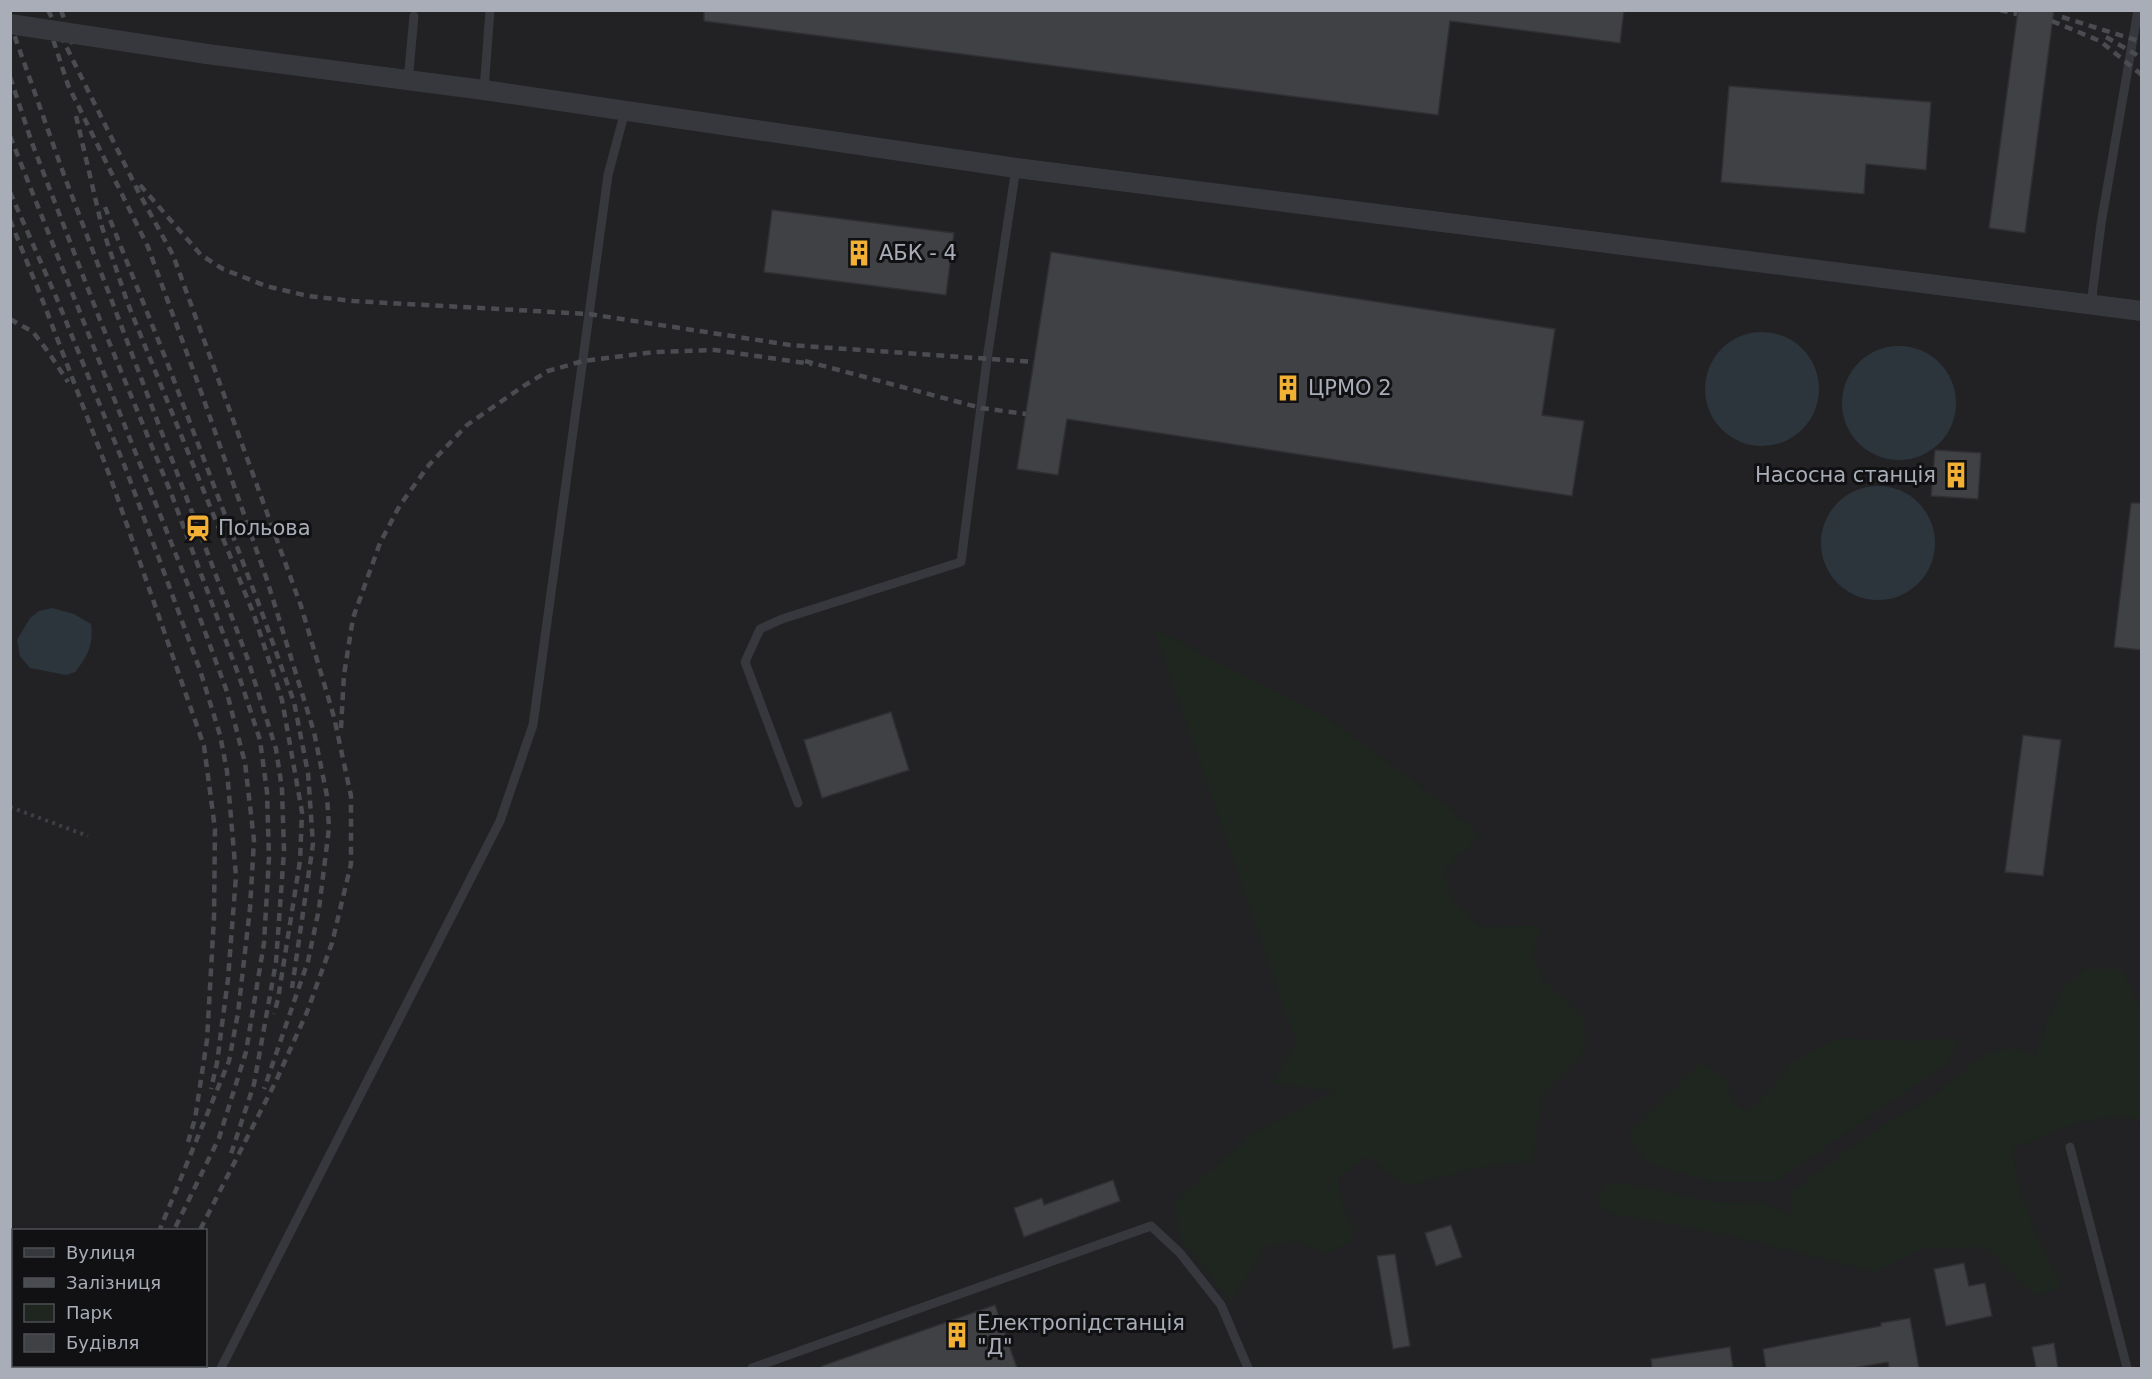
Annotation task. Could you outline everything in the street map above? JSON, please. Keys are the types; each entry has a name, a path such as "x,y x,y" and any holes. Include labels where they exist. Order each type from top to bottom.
{"street":[{"path":"10,24 207,54 484,90 1016,168 2142,311"}],"lane":[{"path":"484,90 490,10"},
{"path":"2091,305 2101,224 2138,10"},
{"path":"408,81 414,16"},
{"path":"220,1368 500,821 533,725 608,175 625,111"},
{"path":"798,802 745,662 760,629 782,619 961,562 987,359 1016,168"},
{"path":"2070,1147 2127,1368"},
{"path":"753,1368 1151,1226 1180,1253 1221,1305 1248,1368"}],"path":[{"path":"10,807 88,836"}],"shaded area":[{"path":"10,11 2141,11 2141,1368 11,1368"},
{"path":"1762,332 1784,336 1802,349 1815,367 1819,389 1815,411 1802,429 1784,442 1762,446 1740,442 1722,429 1709,411 1705,389 1709,367 1722,349 1740,336"},
{"path":"1899,346 1921,350 1939,363 1952,381 1956,403 1952,425 1939,443 1921,456 1899,460 1877,456 1859,443 1846,425 1842,403 1846,381 1859,363 1877,350"},
{"path":"1878,486 1900,490 1918,503 1931,521 1935,543 1931,565 1918,583 1900,596 1878,600 1856,596 1838,583 1825,565 1821,543 1825,521 1838,503 1856,490"},
{"path":"52,608 74,614 91,624 91,638 86,655 75,672 66,675 30,668 20,656 17,640 30,618 39,611"}],"green space":[{"path":"1154,629 1322,714 1439,800 1481,835 1445,869 1450,897 1481,927 1542,926 1532,954 1543,981 1569,1003 1584,1020 1586,1048 1561,1078 1543,1091 1532,1162 1491,1165 1405,1186 1367,1156 1338,1178 1343,1206 1354,1230 1350,1242 1327,1253 1295,1241 1264,1247 1231,1302 1179,1237 1175,1202 1253,1133 1335,1091 1273,1083 1296,1042"},
{"path":"2085,969 2122,969 2141,1010 2141,1121 2128,1117 2112,1117 2076,1124 2012,1149 2018,1185 2040,1244 2061,1287 2035,1296 1985,1247 1924,1248 1876,1272 1727,1235 1605,1212 1596,1197 1612,1181 1716,1202 1766,1203 1790,1216 1793,1190 1867,1136 1935,1094 1987,1053 2014,1048 2036,1055 2048,1020 2065,987"},
{"path":"1835,1038 1913,1041 1961,1038 1947,1063 1775,1182 1711,1182 1646,1162 1628,1133 1701,1062 1727,1081 1733,1102 1745,1112 1765,1096 1793,1062"}],"building":[{"path":"704,10 1624,10 1620,43 1450,21 1438,115 704,21"},
{"path":"2018,10 2054,10 2025,233 1989,228"},
{"path":"1729,86 1931,102 1926,170 1866,164 1864,194 1721,182"},
{"name":"АБК - 4","path":"772,210 954,233 946,295 764,272"},
{"name":"ЦРМО 2","path":"1051,252 1555,329 1542,415 1584,421 1572,496 1067,419 1058,475 1017,469"},
{"name":"Насосна станція","path":"1935,450 1981,453 1978,499 1931,496"},
{"path":"2131,503 2142,503 2142,650 2114,647"},
{"path":"891,712 909,770 822,798 804,740"},
{"path":"2023,735 2061,740 2043,876 2005,872"},
{"path":"1113,1180 1120,1201 1024,1237 1014,1208 1042,1198 1044,1205"},
{"path":"1451,1225 1462,1257 1436,1266 1425,1233"},
{"path":"1395,1254 1410,1346 1393,1349 1377,1256"},
{"path":"1964,1263 1969,1286 1985,1283 1992,1316 1946,1326 1934,1269"},
{"name":"Електропідстанція \"Д\"","path":"995,1305 1017,1368 822,1368 822,1366"},
{"path":"1910,1318 1919,1368 1889,1368 1888,1362 1854,1368 1766,1368 1763,1349 1881,1326 1881,1323"},
{"path":"2054,1343 2058,1368 2036,1368 2032,1347"},
{"path":"1730,1347 1733,1368 1652,1368 1651,1359"}],"railway":[{"path":"48,10 139,193 173,255 301,606 334,717 351,796 351,864 332,943 307,1012 276,1081 201,1229"},
{"path":"61,10 73,45"},
{"path":"2000,10 2017,14"},
{"path":"2062,17 2142,42"},
{"path":"2052,21 2100,41 2142,75"},
{"path":"10,23 64,175 247,657 276,749 282,789 284,851 276,962 254,1084 230,1157"},
{"path":"49,27 68,85 148,247 199,386 267,580 314,732 327,796 329,828 319,909 308,961 264,1089"},
{"path":"2106,37 2142,58"},
{"path":"10,77 32,143 100,320 171,493 240,679 260,740 267,792 269,858 264,943 246,1052 219,1138 174,1229"},
{"path":"76,116 102,227 128,304 254,615 282,700 302,812 300,861 274,1014"},
{"path":"10,136 186,580 226,689 245,763 254,840 250,908 238,1013 229,1061 160,1229"},
{"path":"140,185 201,255 223,269 266,286 308,296 353,301 589,314 790,345 1034,362"},
{"path":"10,192 57,299 127,472 200,670 220,735 227,771 236,876 228,979 217,1063 211,1089"},
{"path":"105,207 167,362 294,702 308,773 313,844 292,988"},
{"path":"10,220 112,482 204,746 215,829 214,917 207,1040 195,1119 188,1142"},
{"path":"10,319 33,332 68,382"},
{"path":"341,728 344,675 353,618 380,543 400,505 429,465 467,425 548,371 583,361 655,352 715,350 812,364"},
{"path":"805,361 981,408 1026,414"}],"place":[{"name":"АБК - 4","path":"859,253"},
{"name":"ЦРМО 2","path":"1288,388"},
{"name":"Насосна станція","path":"1956,475"},
{"name":"Польова","path":"198,528"},
{"name":"Електропідстанція \"Д\"","path":"957,1335"}]}
